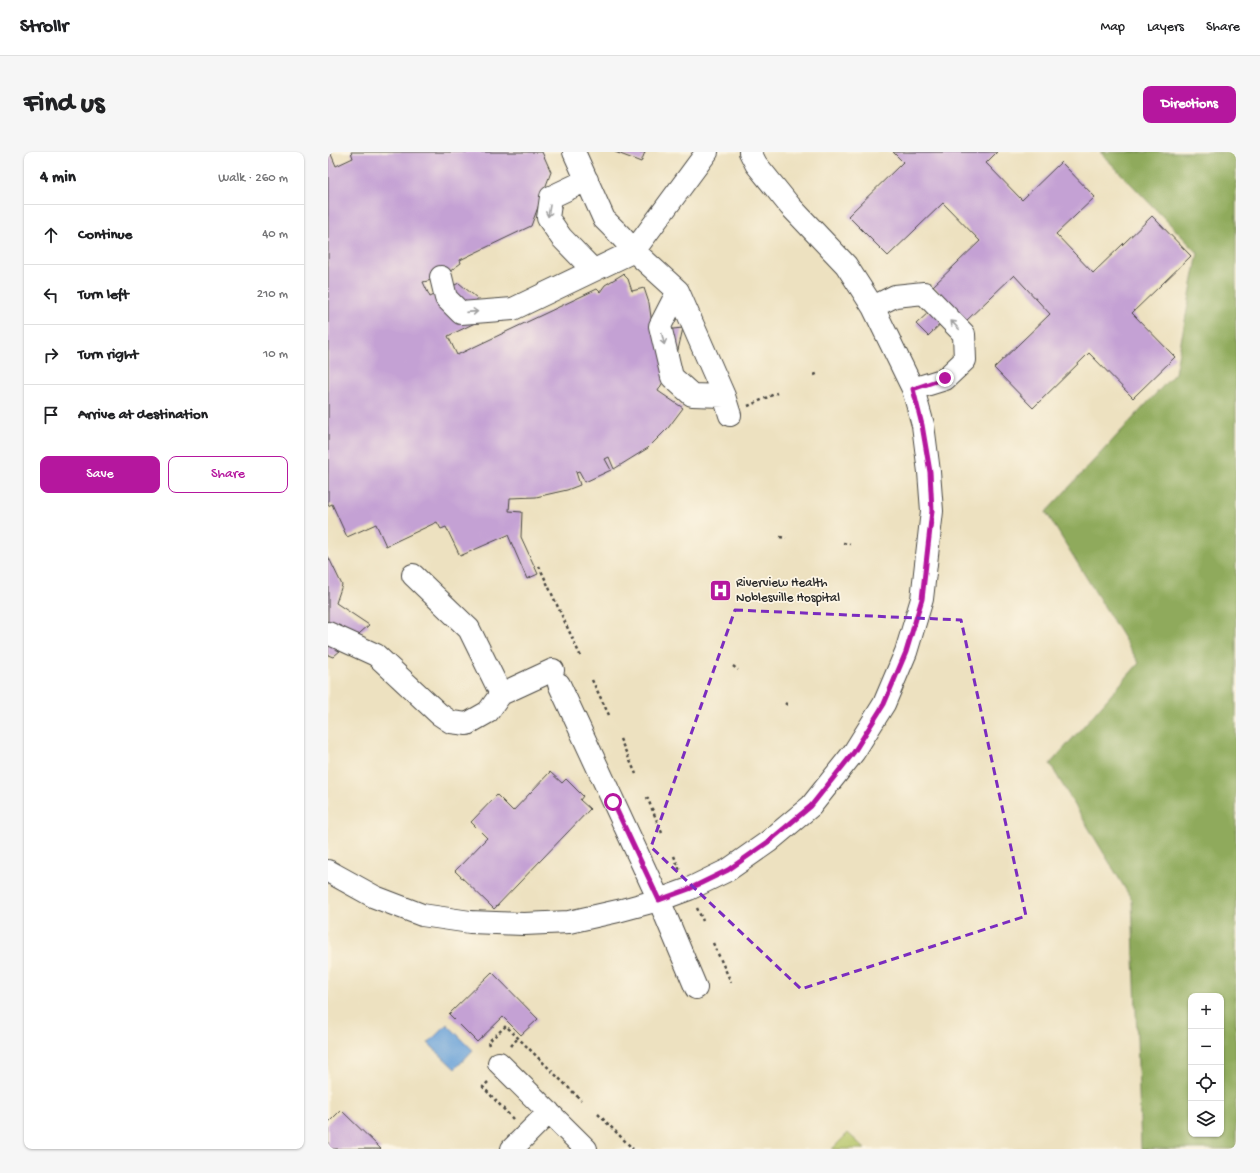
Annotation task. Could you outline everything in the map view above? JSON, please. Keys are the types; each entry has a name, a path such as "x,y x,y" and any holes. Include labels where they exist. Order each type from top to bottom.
{"street":[{"path":"574,152 604,219 634,251 678,291 732,407"},
{"path":"441,277 446,298 462,313 513,309 634,251 707,152"},
{"path":"328,871 375,897 422,915 470,922 524,924 569,922 659,900 689,889 728,870 768,842 811,806 854,752 884,704 906,652 922,599 932,511 930,472 924,433 913,389 873,307 846,266 790,206 756,164 750,152"},
{"path":"587,180 552,197 548,218 562,237 593,270"},
{"path":"678,291 660,326 672,377 692,395 732,407"},
{"path":"873,307 895,296 924,293 964,334 965,360 945,378 913,389"},
{"path":"413,575 469,629 501,694"},
{"path":"328,634 376,655 439,714 451,722 467,724 488,712 501,694 556,677 659,900 696,988"},
{"path":"499,1063 586,1149"},
{"path":"512,1149 549,1112"}],"path":[{"path":"814,375 819,373"},
{"path":"732,407 777,393"},
{"path":"780,537 786,538"},
{"path":"843,543 850,544"},
{"path":"539,566 581,657"},
{"path":"733,666 738,670"},
{"path":"592,680 609,715"},
{"path":"785,703 789,706"},
{"path":"620,739 636,774"},
{"path":"646,797 662,833"},
{"path":"674,856 683,877"},
{"path":"713,943 731,982"},
{"path":"598,1114 634,1149"}],"highlighted area":[{"path":"735,610 961,620 1026,916 801,989 651,847"}],"green space":[{"path":"1100,152 1236,152 1236,1149 1141,1149 1132,900 1050,764 1139,663 1046,512 1175,373 1198,253"},
{"path":"848,1133 865,1149 832,1149"}],"water":[{"path":"447,1024 473,1050 455,1069 428,1043"}],"building":[{"path":"328,152 330,152 336,166 353,158 351,152 542,152 551,172 531,226 460,260 461,263 445,275 437,279 423,282 430,297 459,283 477,298 477,322 448,336 457,355 597,289 600,292 605,285 623,274 628,279 632,291 644,288 649,303 653,331 683,328 678,350 658,391 683,408 668,428 648,448 614,469 609,457 605,459 611,470 585,482 579,471 576,472 580,485 567,490 536,497 510,498 509,511 522,512 521,537 538,574 527,579 508,535 460,556 446,527 441,529 437,522 386,546 376,524 347,537 332,504 328,506"},
{"path":"615,152 645,152 641,162"},
{"path":"893,152 997,152 986,163 1022,200 1061,162 1095,197 1056,234 1093,273 1152,216 1191,256 1132,313 1175,357 1133,398 1089,353 1033,408 994,368 1050,314 1014,275 966,321 955,310 928,336 916,324 944,298 933,286 980,241 943,203 888,256 848,216 903,162"},
{"path":"328,556 342,585 336,603 369,625 333,657 328,655"},
{"path":"550,772 562,783 566,779 583,796 580,800 590,809 494,909 455,871 487,838 471,822 497,795 513,811"},
{"path":"492,972 538,1019 521,1035 503,1017 477,1042 449,1014"},
{"path":"341,1110 381,1149 330,1149 328,1147 328,1123"}],"place":[{"name":"Riverview Health Noblesville Hospital","path":"720,590"}],"route":[{"path":"613,802 659,900 689,889 728,870 768,842 811,806 854,752 884,704 906,652 922,599 932,511 930,472 922,425 913,389 945,378"}]}
